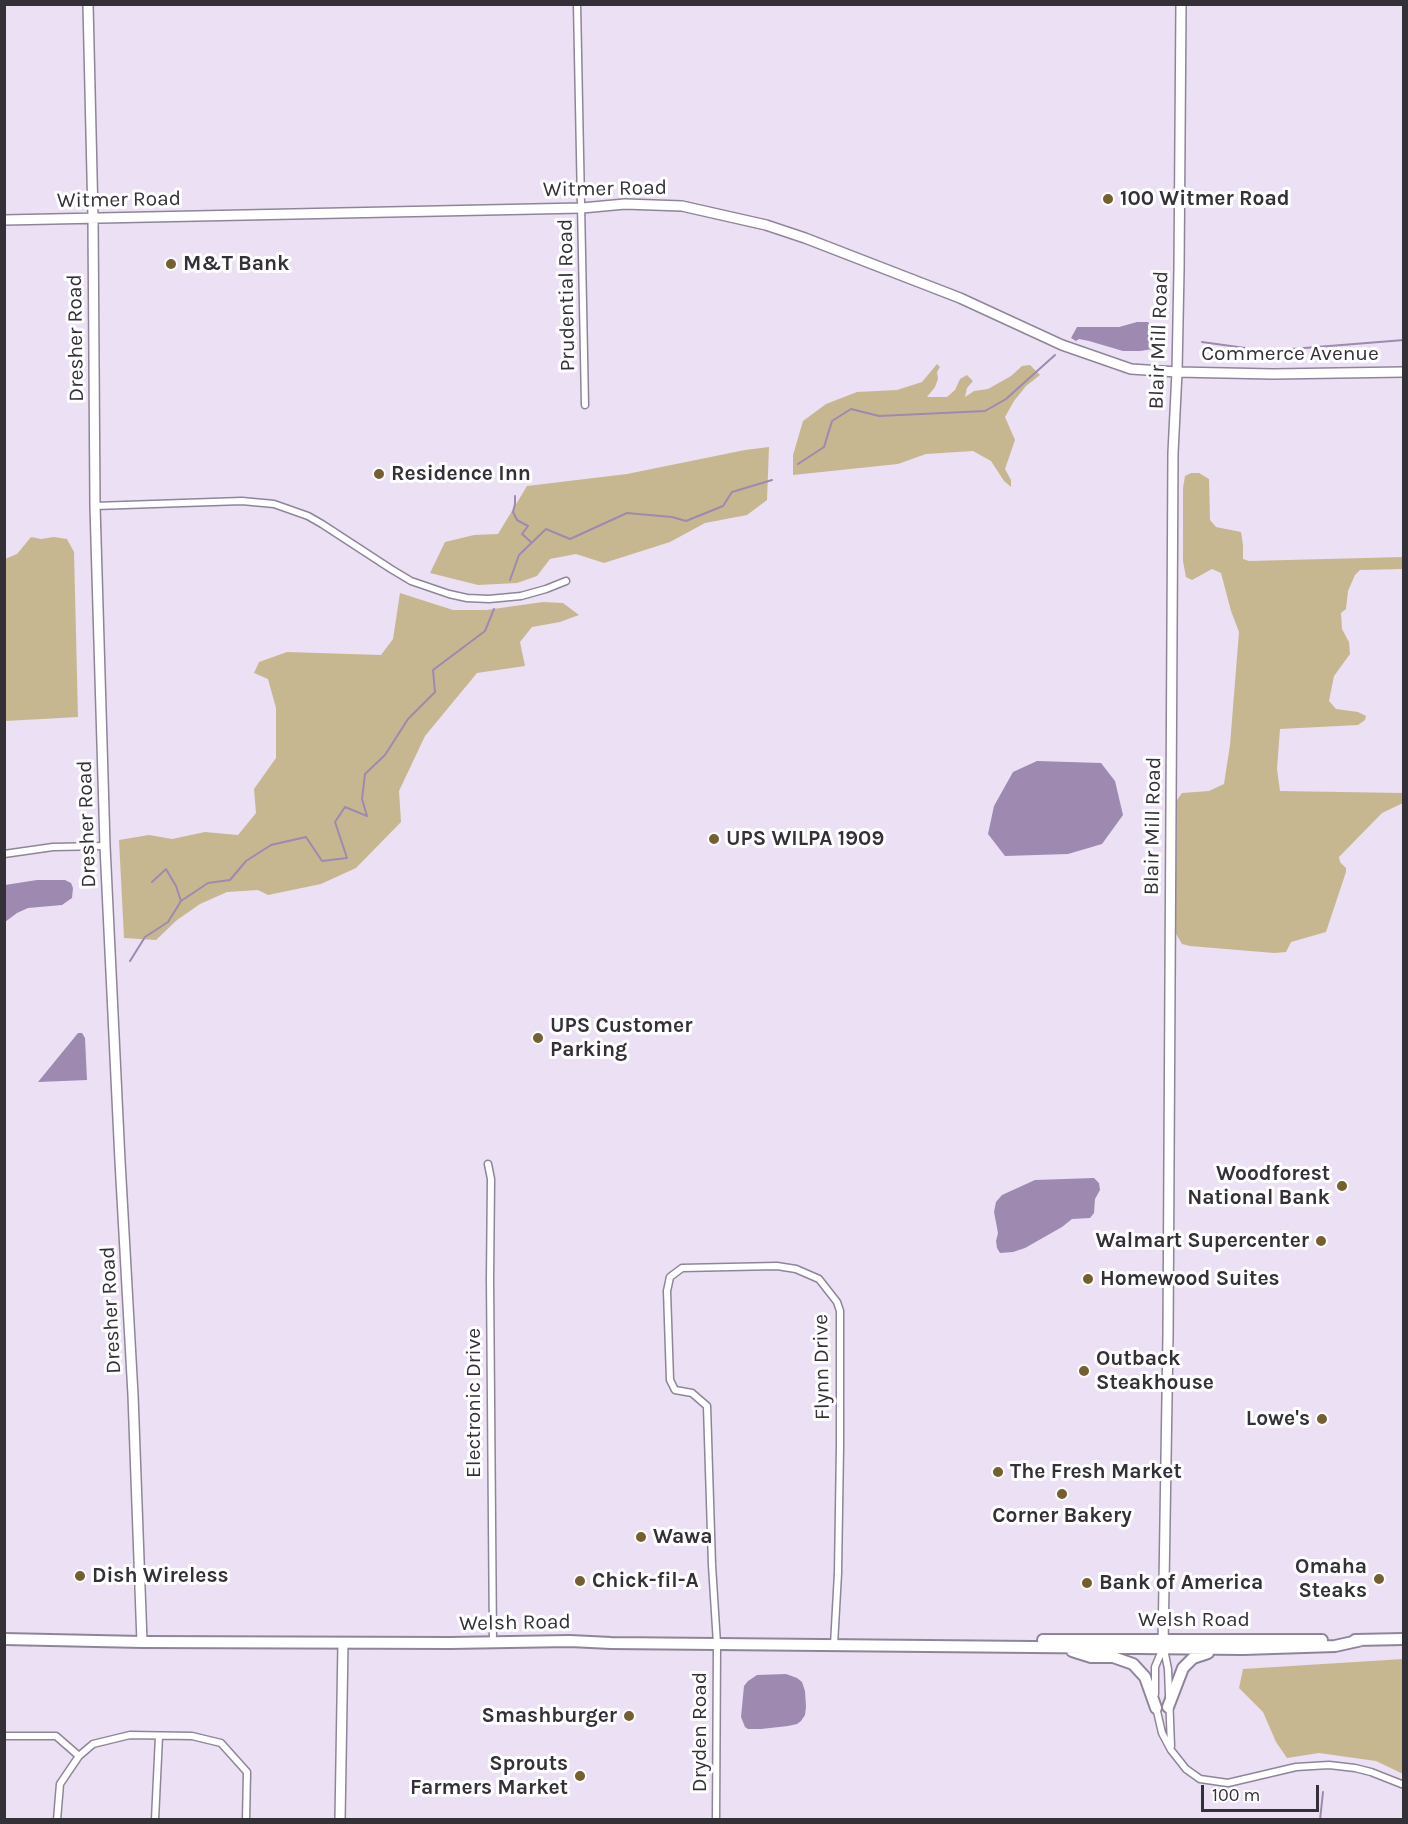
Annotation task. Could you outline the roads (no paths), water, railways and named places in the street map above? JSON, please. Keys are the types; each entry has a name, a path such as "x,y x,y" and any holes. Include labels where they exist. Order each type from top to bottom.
{"main road":[{"name":"Dresher Road","path":"88,4 93,218 95,506 105,846 134,1395 142,1642"},
{"name":"Blair Mill Road","path":"1163,1644 1168,1335 1173,453 1177,372 1181,4"},
{"name":"Witmer Road","path":"4,220 582,208 625,204 682,206 766,225 805,238 960,298 1062,345 1131,369 1177,372"},
{"name":"Commerce Avenue","path":"1177,372 1273,374 1404,372"},
{"name":"Welsh Road","path":"4,1639 343,1643 570,1641 1060,1647 1404,1639"},
{"name":"Welsh Road","path":"1026,1646 1045,1640 1244,1648 1335,1647 1362,1640"},
{"path":"340,1820 343,1643"},
{"path":"1060,1647 1091,1656 1113,1657 1133,1664 1146,1677 1156,1708"},
{"path":"1168,1707 1180,1674 1193,1658 1203,1653 1244,1648"}],"street":[{"name":"Prudential Road","path":"576,4 585,405"},
{"path":"95,506 242,501 273,504 308,516 411,581 467,598 489,599 521,596 566,581"},
{"path":"4,854 53,847 105,846"},
{"name":"Electronic Drive","path":"488,1164 491,1179 493,1642"},
{"name":"Flynn Drive","path":"717,1644 707,1406 692,1393 675,1390 670,1380 667,1291 670,1277 682,1268 777,1266 796,1269 819,1279 833,1295 840,1311 838,1573 834,1645"},
{"name":"Dryden Road","path":"716,1820 717,1644"},
{"path":"1163,1644 1168,1669 1171,1750"},
{"path":"1163,1644 1155,1667 1156,1708 1162,1732 1180,1763 1200,1779 1228,1784 1296,1767 1342,1766 1371,1772 1404,1785"},
{"path":"57,1820 60,1784 79,1756 93,1744 130,1735 192,1736 221,1743 247,1772 246,1820"},
{"path":"4,1736 56,1736 79,1756"},
{"path":"155,1820 159,1736"}],"waterway":[{"path":"1202,342 1267,351 1404,340"},
{"path":"798,464 824,447 832,421 851,409 879,416 985,411 1006,399 1055,355"},
{"path":"510,580 519,555 546,529 570,539 627,513 672,517 686,521 723,506 732,492 772,480"},
{"path":"515,496 513,512 517,520 528,526 522,534 531,542"},
{"path":"152,882 166,869 176,886 181,901 208,883 230,880 246,861 271,845 306,837 322,861 347,858 335,822 345,807 367,816 362,799 365,774 385,755 408,719 435,692 433,670 485,631 494,609"},
{"path":"130,961 145,937 168,922 181,901"},
{"path":"1320,1820 1323,1792"}],"place":[{"name":"100 Witmer Road","path":"1108,199"},
{"name":"M&T Bank","path":"171,264"},
{"name":"Residence Inn","path":"379,474"},
{"name":"UPS WILPA 1909","path":"714,839"},
{"name":"UPS Customer Parking","path":"538,1038"},
{"name":"Woodforest National Bank","path":"1342,1186"},
{"name":"Walmart Supercenter","path":"1321,1241"},
{"name":"Homewood Suites","path":"1088,1279"},
{"name":"Outback Steakhouse","path":"1084,1371"},
{"name":"Lowe's","path":"1322,1419"},
{"name":"The Fresh Market","path":"998,1472"},
{"name":"Corner Bakery","path":"1062,1494"},
{"name":"Wawa","path":"641,1537"},
{"name":"Dish Wireless","path":"80,1576"},
{"name":"Omaha Steaks","path":"1379,1579"},
{"name":"Chick-fil-A","path":"580,1581"},
{"name":"Bank of America","path":"1087,1583"},
{"name":"Smashburger","path":"629,1716"},
{"name":"Sprouts Farmers Market","path":"580,1776"}]}
